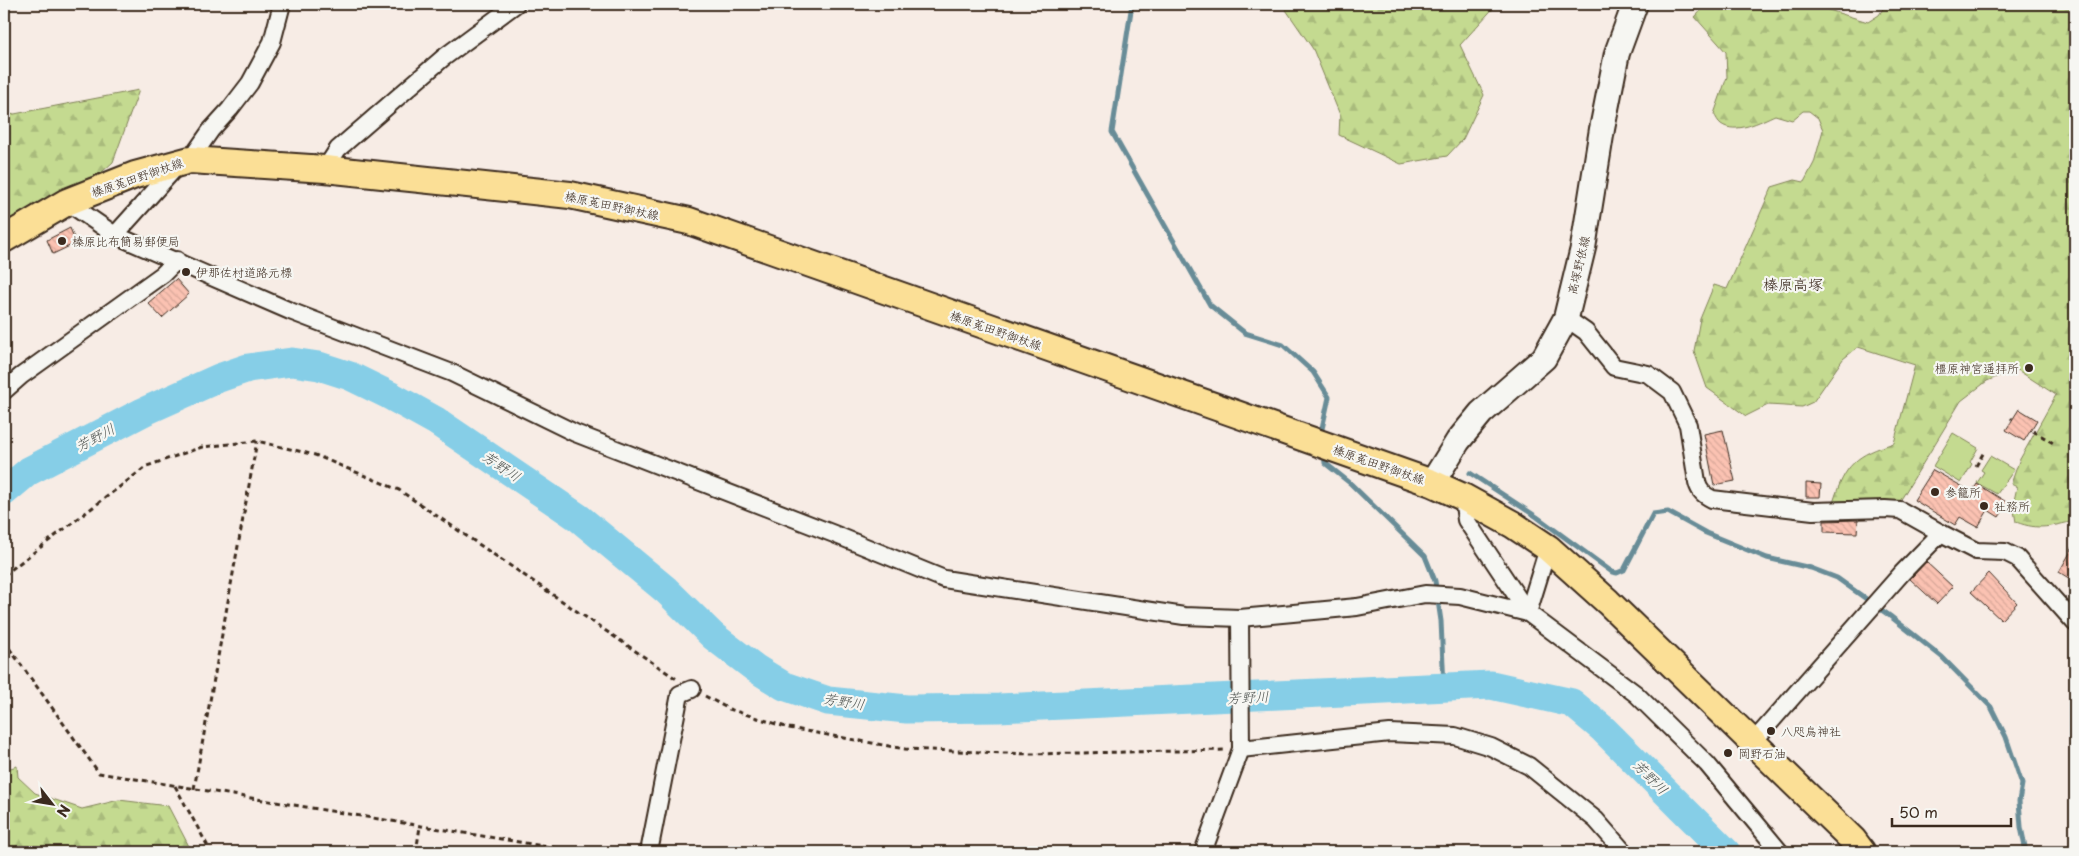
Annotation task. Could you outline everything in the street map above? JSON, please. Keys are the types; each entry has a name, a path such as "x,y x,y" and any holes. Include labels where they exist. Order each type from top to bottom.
{"main road":[{"name":"高塚野依線","path":"1432,482 1458,441 1481,414 1544,358 1566,318 1583,248 1602,129 1617,53 1635,4"},
{"name":"榛原菟田野御杖線","path":"4,239 67,202 135,176 185,161 325,169 570,195 689,221 1432,482 1464,496 1548,548 1608,602 1753,742 1853,840 1862,852"}],"street":[{"path":"325,169 338,149 443,58 516,4"},
{"path":"115,235 185,161 250,83 272,42 278,7"},
{"path":"67,202 115,235 290,311 452,373 575,433 944,579 1240,623 1357,607 1425,594 1460,596 1528,612"},
{"path":"4,391 21,376 163,274 176,260"},
{"path":"1566,318 1586,332 1614,367 1648,374 1672,392 1688,425 1697,482 1699,489 1704,495 1712,499 1812,511 1900,510 1976,551 2005,552 2017,558 2075,623"},
{"path":"1464,496 1466,520 1528,612 1636,694 1707,764 1780,852"},
{"path":"1753,742 1878,600 1941,533"},
{"path":"1528,612 1548,548"},
{"path":"1203,852 1241,743 1240,623"},
{"path":"649,852 680,694 692,689"},
{"path":"1241,743 1390,733 1455,736 1492,747 1528,766 1596,820 1624,852"}],"path":[{"path":"2033,431 2055,444"},
{"path":"4,575 147,466 202,447 257,441 315,455 399,490 692,689 729,709 789,728 905,749 1030,754 1241,743"},
{"path":"194,789 257,441"},
{"path":"1976,466 1984,452"},
{"path":"4,641 98,773 580,852"},
{"path":"175,786 210,852"},
{"path":"416,852 420,827"}],"green space":[{"path":"1282,4 1497,4 1460,45 1484,95 1463,139 1447,156 1401,164 1339,135 1340,115 1313,49"},
{"path":"1707,4 1809,4 1868,22 1879,15 1886,4 2075,4 2075,521 2039,527 2016,522 2013,505 2017,487 2011,484 2019,461 2056,395 2016,369 1987,381 1961,401 1897,506 1833,503 1842,479 1854,463 1870,452 1894,443 1915,365 1858,347 1843,359 1813,402 1802,407 1768,405 1746,416 1707,388 1694,351 1700,319 1714,285 1727,289 1772,187 1795,180 1804,182 1814,163 1823,130 1818,118 1809,111 1803,111 1792,120 1775,115 1741,128 1727,127 1720,123 1714,114 1727,77 1726,52 1695,17"},
{"path":"139,90 113,162 55,215 4,245 4,116"},
{"path":"1953,433 1978,448 1970,462 1972,464 1961,483 1933,466"},
{"path":"1990,456 2014,470 1997,494 1977,483 1984,472 1981,470"},
{"path":"17,766 18,777 35,793 82,809 119,800 168,806 192,852 4,852 4,770"}],"building":[{"path":"70,228 76,243 53,254 47,240"},
{"path":"176,279 189,294 162,318 148,303"},
{"path":"2019,409 2037,420 2024,441 2006,430"},
{"path":"1723,430 1735,481 1714,485 1704,434"},
{"path":"1933,470 1972,492 1977,484 2008,503 1999,517 1988,510 1978,527 1960,517 1955,525 1914,500"},
{"path":"1806,483 1821,484 1820,497 1806,497"},
{"path":"1858,520 1857,533 1824,532 1824,521"},
{"path":"2075,544 2075,582 2059,572"},
{"path":"1926,562 1953,587 1937,604 1910,579"},
{"path":"1989,573 2017,603 2001,620 1971,592"}],"waterway":[{"path":"1132,4 1112,132 1210,305 1245,333 1283,345 1313,372 1329,397 1322,429 1323,435"},
{"name":"芳野川","path":"4,492 29,471 143,412 219,378 248,368 292,362 319,366 350,376 436,421 579,518 666,590 713,636 755,668 784,686 828,701 907,709 999,708 1491,685 1572,703 1603,729 1726,852"},
{"path":"1324,454 1325,463 1350,483 1425,556 1435,581 1441,621 1444,687"},
{"path":"1470,473 1537,517 1612,572 1617,573 1624,570 1653,514 1668,512 1706,533 1767,558 1811,568 1837,578 1942,657 1991,707 2006,737 2022,784 2019,801 2021,827 2026,852"}],"place":[{"name":"榛原比布簡易郵便局","path":"62,241"},
{"name":"伊那佐村道路元標","path":"186,272"},
{"name":"橿原神宮遥拝所","path":"2029,368"},
{"name":"参籠所","path":"1935,492"},
{"name":"社務所","path":"1984,506"},
{"name":"八咫烏神社","path":"1771,731"},
{"name":"岡野石油","path":"1728,753"}],"district":[{"name":"榛原高塚","path":"1793,283"}]}
